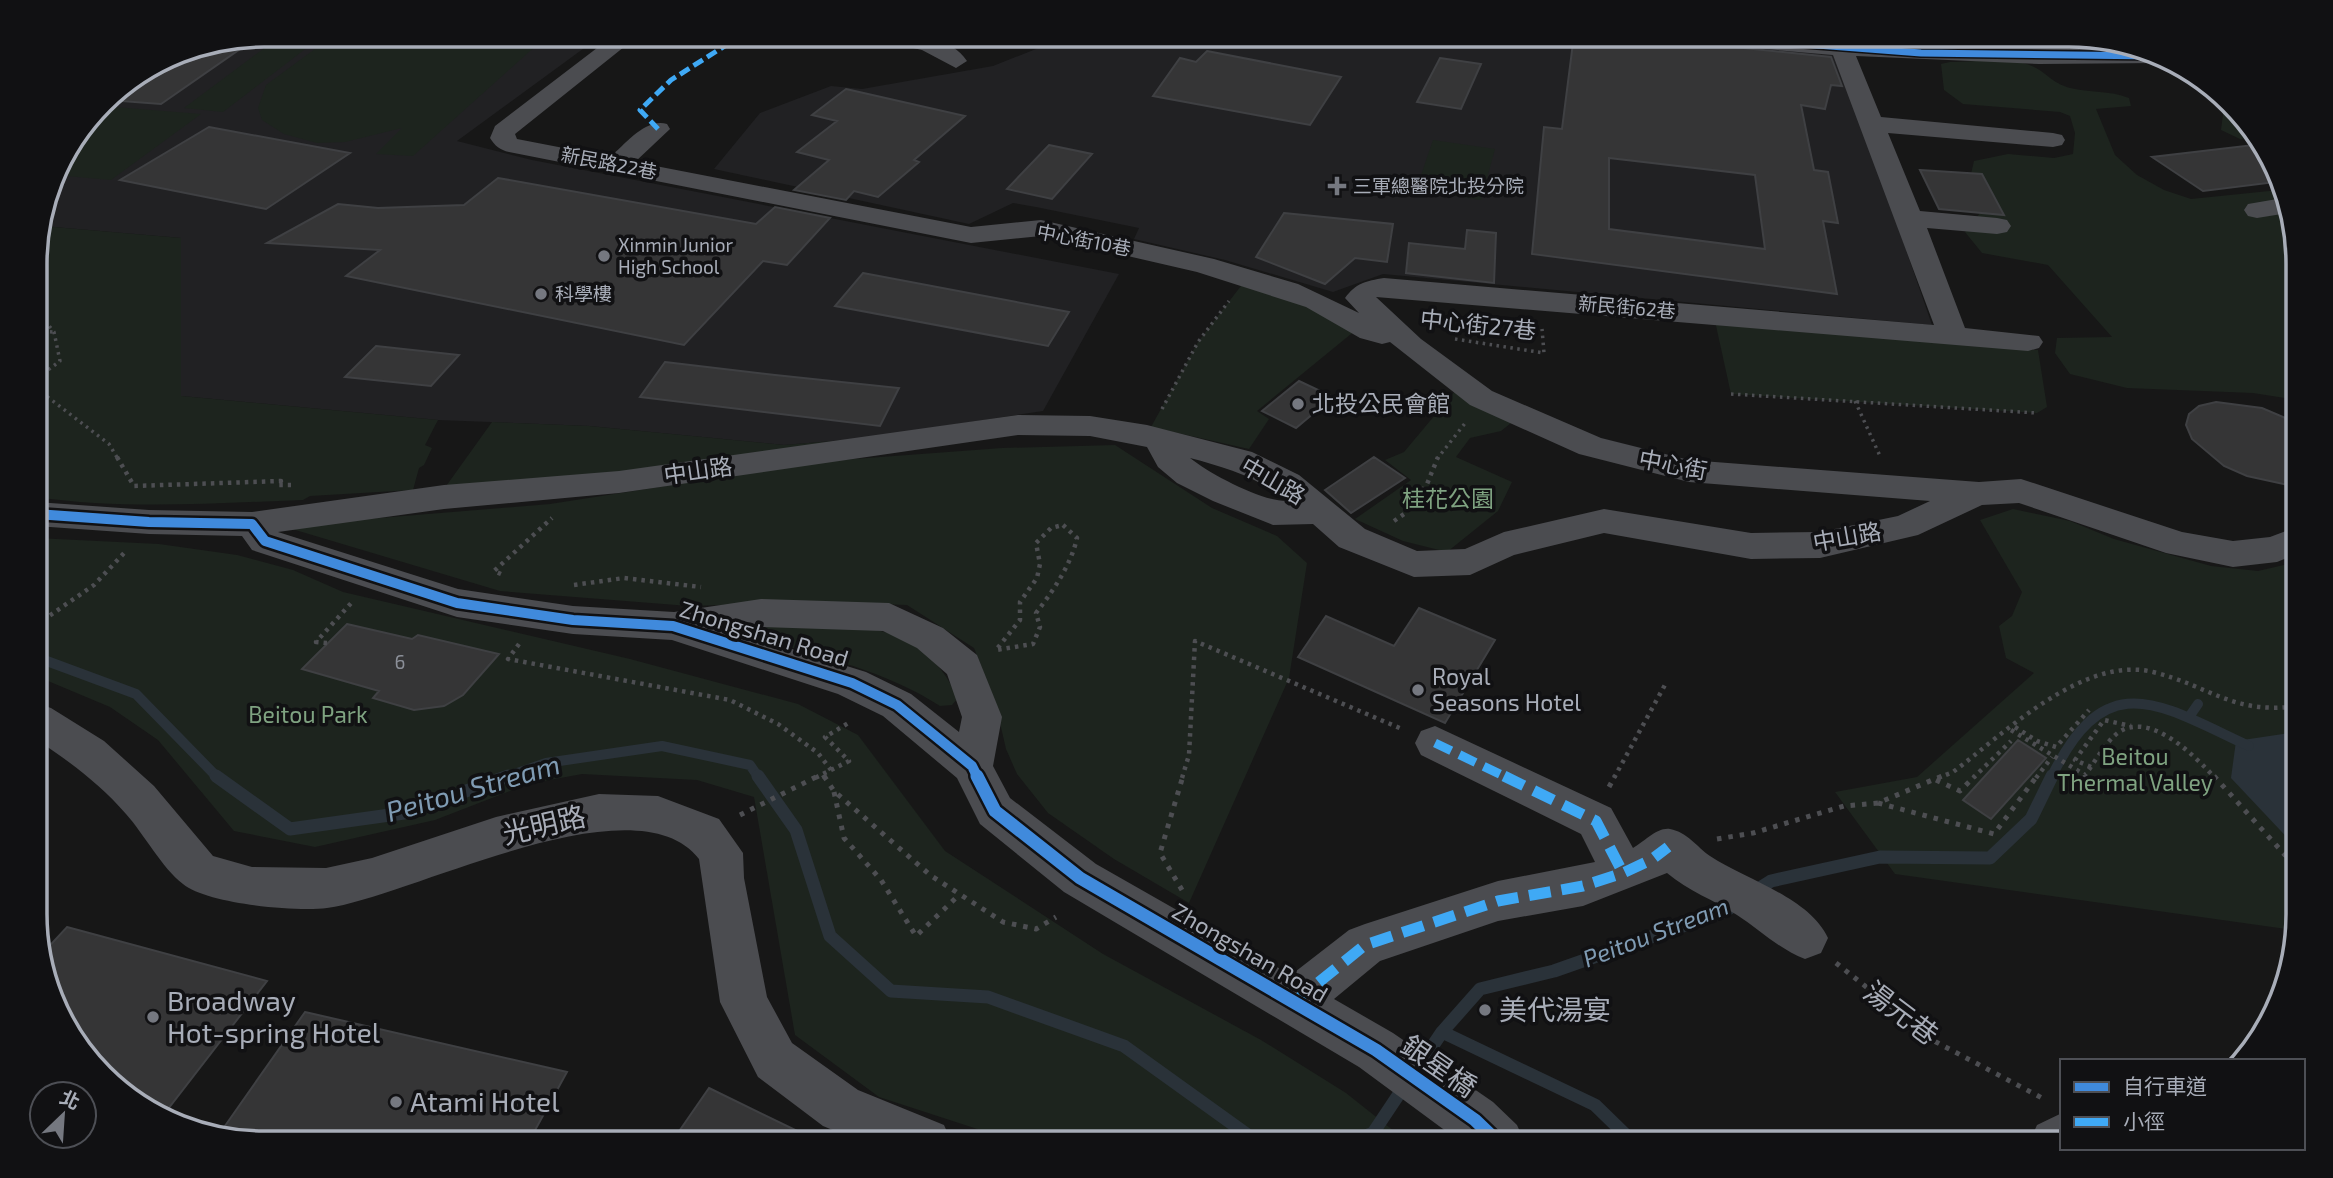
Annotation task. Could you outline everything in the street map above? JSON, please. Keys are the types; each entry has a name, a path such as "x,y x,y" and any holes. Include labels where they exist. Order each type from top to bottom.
{"street":[{"name":"新民路22巷","path":"612,47 504,131 502,138 509,145 879,216"},
{"path":"933,47 956,61"},
{"path":"1827,47 1872,124 1953,335"},
{"path":"1873,47 2066,59 2132,57"},
{"path":"2054,47 2066,59"},
{"path":"1872,124 2053,140"},
{"path":"616,164 658,129"},
{"path":"2257,210 2278,207"},
{"name":"中心街10巷","path":"879,216 971,235 1041,228 1247,278 1316,301 1371,332 1401,335"},
{"path":"1910,218 1997,226"},
{"name":"新民街62巷","path":"1401,335 1360,298 1367,290 1384,287 2028,342"},
{"name":"中山路","path":"252,524 430,499 619,482 1018,425 1159,427 1170,459 1189,475 1273,513 1324,512 1352,538 1414,565 1469,562 1504,545 1604,521 1751,546 1820,545 1906,526 1977,494 2021,491 2179,544 2233,554 2277,549 2286,544"},
{"path":"48,515 149,522 252,524"},
{"name":"Zhongshan Road","path":"252,524 265,541 457,603 573,620 673,626 852,683 897,705 972,766 995,811 1080,878 1376,1050"},
{"path":"673,626 761,612 889,617 930,638 963,666 982,717 972,766"},
{"name":"光明路","path":"47,726 89,753 139,799 199,871 252,887 326,888 372,878 496,836 599,812 658,814 704,832 721,853 722,878 744,1002 775,1060 841,1108 896,1131"},
{"path":"1436,743 1596,821 1623,873"},
{"path":"1293,1003 1365,945 1498,901 1583,886 1623,873 1651,860 1684,858 1752,900 1805,938"},
{"name":"銀星橋","path":"1376,1050 1486,1130"}],"lane":[{"name":"中心街","path":"1401,335 1481,398 1591,446 1689,471 1977,494"}],"path":[{"path":"1159,427 1198,342 1247,278"},
{"path":"48,325 54,332 60,361 48,370"},
{"path":"48,332 54,332"},
{"path":"1731,394 2037,413"},
{"path":"48,397 109,444 134,486 281,481 278,485"},
{"path":"1855,401 1893,486"},
{"path":"1388,526 1407,512 1427,484 1434,462 1467,421"},
{"path":"504,576 494,571 554,516"},
{"path":"1063,525 1074,531 1077,538 1076,552 1067,562 1050,597 1036,613 1040,627 1033,644 996,650 1020,620 1020,602 1037,578 1040,564 1036,550 1040,536 1063,525"},
{"path":"47,617 94,585 128,549"},
{"path":"562,585 624,578 704,587"},
{"path":"327,643 316,642 358,596"},
{"path":"522,640 508,659 730,700 778,724 818,753 831,770"},
{"path":"1183,893 1160,852 1189,755 1195,641 1436,743"},
{"path":"1684,858 1753,832 1844,806 1878,803 1953,772 2067,687 2122,669 2152,672 2241,706 2269,710 2286,708"},
{"path":"1596,821 1612,777 1666,683"},
{"path":"2034,743 2056,747 2089,710"},
{"path":"760,806 849,761 825,737 861,715"},
{"path":"2091,767 2075,760 2104,720 2157,732 2188,748 2286,856"},
{"path":"2013,729 2052,757 2085,775 2116,733 2132,726"},
{"path":"1936,779 1959,792 2011,741"},
{"path":"1878,803 1994,834 2052,757"},
{"path":"823,775 834,791 930,875 1003,922 1036,929 1056,917"},
{"path":"834,791 844,838 881,880 916,936 959,894"}],"shaded area":[{"name":"Xinmin Junior High School","path":"264,47 586,47 457,141 532,160 1119,274 1043,411 858,439 784,445 589,426 438,420 181,396 181,238 51,227 64,181 92,132 121,101 168,70 222,51"},
{"name":"三軍總醫院北投分院","path":"1041,47 1775,47 1838,53 1932,325 1383,274 1333,292 1225,260 1134,239 1139,228 1036,207 1013,203 969,224 714,169 760,113 831,86 862,89 993,66"},
{"path":"2286,734 2286,836 2231,778 2236,741"}],"green space":[{"path":"266,47 308,47 223,112 184,108"},
{"path":"318,47 535,47 413,156 376,154 402,128 345,142 317,143 284,134 262,120 258,108 266,85"},
{"path":"2013,61 2037,68 2070,88 2129,98 2131,106 2096,109 2115,155 2137,175 2164,190 2191,199 2272,191 2284,236 2286,264 2286,398 2253,393 2127,388 2070,374 2055,353 2057,338 2112,337 2048,265 1982,253 1965,232 1980,213 1971,174 1974,161 2008,154 2054,158 2073,154 2075,133 2070,116 2060,112 1963,104 1944,90 1941,64"},
{"path":"115,107 201,114 111,180 66,176 92,132"},
{"path":"2223,114 2245,138 2240,139 2221,130"},
{"path":"1433,140 1495,149 1481,200 1416,190"},
{"path":"51,227 181,238 181,396 438,420 425,445 432,448 424,465 419,468 413,490 310,496 303,500 170,504 48,498 48,250"},
{"path":"1247,278 1362,325 1257,411 1269,419 1249,449 1151,427 1198,342"},
{"path":"1715,321 2038,350 2047,407 2037,413 1731,394"},
{"name":"桂花公園","path":"1461,384 1521,415 1501,431 1470,438 1456,457 1512,482 1498,511 1447,552 1403,541 1355,519 1411,480 1385,460 1404,452"},
{"path":"492,422 589,426 784,445 858,439 857,448 444,489"},
{"path":"1115,445 1212,508 1277,536 1307,563 1289,678 1189,903 1114,859 1048,813 1017,774 1006,749 995,701 974,648 907,605 822,602 689,606 500,591 282,526 550,504 827,461 1002,448"},
{"name":"Beitou Thermal Valley","path":"2013,509 2070,521 2114,539 2211,566 2258,571 2286,565 2285,929 1895,874 1835,792 1917,777 2034,673 2006,658 1999,626 2012,616 2022,592 1980,520"},
{"name":"Beitou Park","path":"48,539 159,544 237,555 293,570 343,592 630,659 798,704 858,735 945,851 1103,954 1261,1040 1346,1093 1393,1130 982,1131 879,1097 795,1035 754,797 697,780 582,774 528,784 435,820 315,847 234,831 158,740 110,707 47,681"},
{"path":"766,624 851,626 877,630 901,638 923,651 942,670 958,698 952,705 940,706 919,693 873,673 754,637 749,632"}],"building":[{"path":"1572,47 1733,47 1831,57 1842,86 1831,85 1825,109 1801,105 1814,170 1828,172 1838,223 1823,221 1837,294 1532,254 1544,127 1562,129","holes":["1609,158 1755,175 1765,249 1609,229"]},
{"path":"241,49 161,104 121,101 168,70 194,59"},
{"path":"1207,51 1341,77 1310,125 1153,96 1180,58 1196,62"},
{"path":"1440,58 1481,64 1461,109 1417,102"},
{"path":"846,89 965,116 914,160 919,162 878,197 854,191 846,200 794,190 829,160 797,152 837,121 812,115"},
{"path":"209,127 350,153 266,209 120,180"},
{"path":"1049,145 1092,154 1052,199 1007,189"},
{"path":"2250,145 2270,183 2203,191 2152,157"},
{"path":"1920,170 1982,174 2004,215 1939,209"},
{"path":"498,178 756,224 775,207 830,218 787,265 763,261 684,345 346,276 380,250 267,243 338,204 378,208 464,205"},
{"path":"1284,213 1393,224 1387,262 1355,258 1325,284 1256,257"},
{"path":"1467,230 1496,233 1494,283 1406,273 1409,243 1465,249"},
{"path":"863,273 1069,312 1048,346 835,306"},
{"path":"376,346 459,355 431,386 345,377"},
{"path":"665,362 899,388 880,426 640,397"},
{"name":"北投公民會館","path":"1299,381 1333,397 1296,428 1262,411"},
{"path":"2216,402 2262,408 2286,418 2286,485 2247,476 2224,466 2192,439 2186,425 2189,414 2199,406"},
{"path":"1374,457 1405,478 1351,513 1325,490"},
{"name":"Royal Seasons Hotel","path":"1419,608 1495,640 1445,723 1298,657 1326,616 1394,646"},
{"path":"347,624 412,639 418,635 499,654 463,695 444,706 414,710 373,698 379,691 302,669"},
{"path":"2018,740 2046,758 1991,819 1963,800"},
{"name":"Broadway Hot-spring Hotel","path":"67,927 267,981 169,1108 121,1077 101,1057 84,1034 59,984 50,946"},
{"name":"Atami Hotel","path":"305,1012 567,1072 535,1131 264,1131 225,1127"},
{"path":"709,1088 797,1131 679,1131"}],"waterway":[{"name":"Peitou Stream","path":"47,661 136,694 216,776"},
{"name":"Peitou Stream","path":"2051,778 2072,742 2092,719 2114,707 2136,703 2187,717 2249,746"},
{"path":"2189,717 2198,704"},
{"name":"Peitou Stream","path":"503,778 546,763 662,746 750,765 759,778"},
{"name":"Peitou Stream","path":"216,776 290,829 404,813 508,776"},
{"name":"Peitou Stream","path":"758,776 796,830 830,936 891,991 988,997 1124,1046 1242,1130"},
{"name":"Peitou Stream","path":"1752,893 1771,881 1880,857 1990,858 2031,819 2051,778"},
{"name":"Peitou Stream","path":"1442,1032 1480,989 1554,971 1725,911 1739,902"},
{"name":"Peitou Stream","path":"1419,1066 1442,1032"},
{"name":"Peitou Stream","path":"1442,1032 1595,1105 1621,1130"},
{"name":"Peitou Stream","path":"1375,1130 1405,1085"}],"marked path":[{"path":"658,129 640,110 671,80 723,47"},
{"path":"1905,47 1909,53"},
{"path":"1435,743 1596,821 1623,873"},
{"path":"1293,1003 1365,945 1498,901 1583,886 1623,873 1651,860 1668,847"}],"cycle path":[{"path":"1820,47 1980,56 2130,56"},
{"path":"48,515 149,522 252,524 265,541 457,603 573,620 673,626 852,683 897,705 972,766 995,811 1080,878 1376,1050 1486,1130"}],"place":[{"name":"三軍總醫院北投分院","path":"1337,186"},
{"name":"Xinmin Junior High School","path":"604,256"},
{"name":"科學樓","path":"541,294"},
{"name":"北投公民會館","path":"1298,404"},
{"name":"Royal Seasons Hotel","path":"1418,690"},
{"name":"美代湯宴","path":"1485,1010"},
{"name":"Broadway Hot-spring Hotel","path":"153,1017"},
{"name":"Atami Hotel","path":"396,1102"}]}
